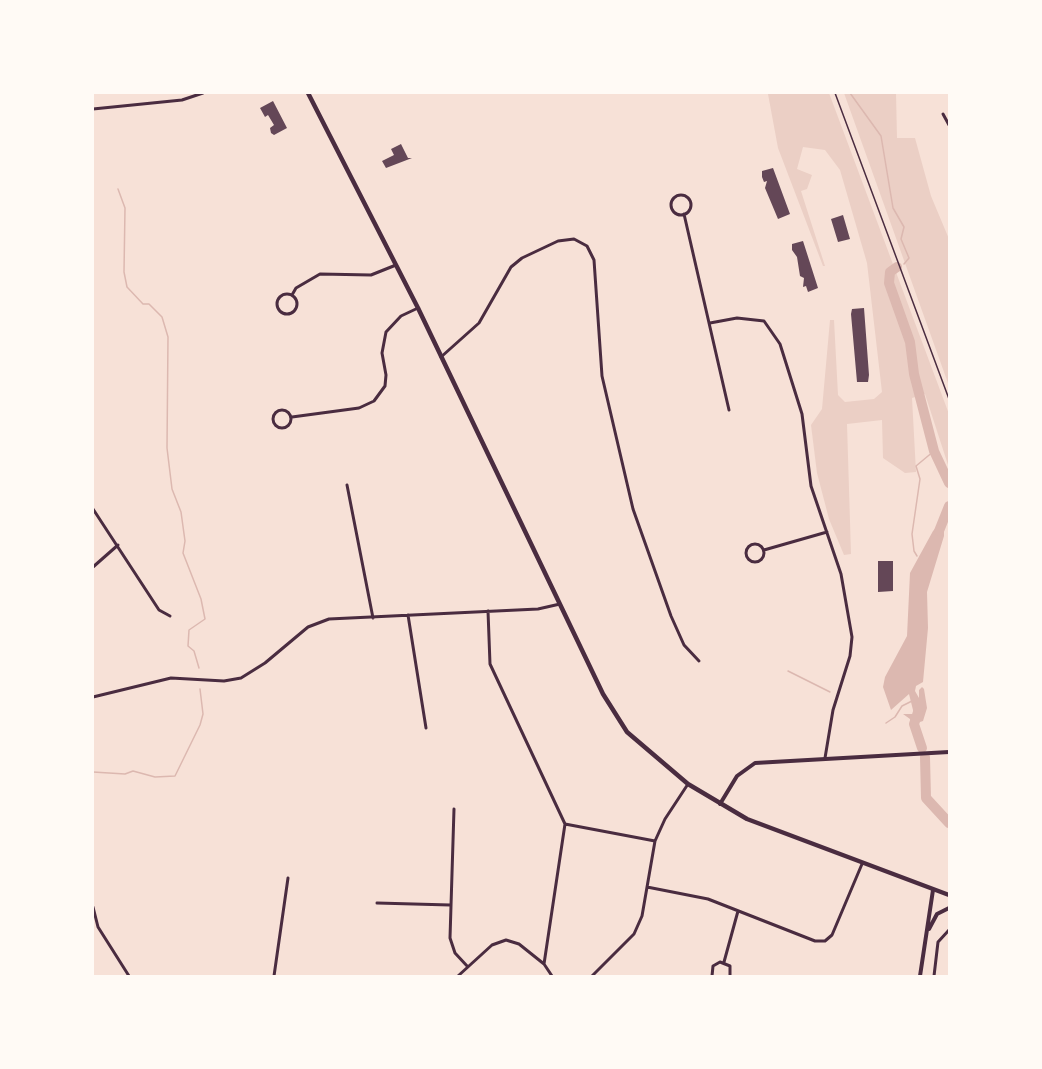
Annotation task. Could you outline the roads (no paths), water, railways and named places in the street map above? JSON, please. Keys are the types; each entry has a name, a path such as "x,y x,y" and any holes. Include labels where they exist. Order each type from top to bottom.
{"main road":[{"path":"308,93 418,309 619,722 638,743 688,784 747,819 949,895"}],"street":[{"path":"93,109 175,101 203,93"},
{"path":"943,114 949,125"},
{"path":"677,196 687,197 690,202 690,208 684,214 676,213 672,209 671,203 677,196"},
{"path":"684,214 729,410"},
{"path":"441,357 478,323 511,267 522,258 558,241 574,239 587,246 594,260 602,376 633,509 671,616 684,645 699,661"},
{"path":"292,295 296,288 320,274 371,276 396,265"},
{"path":"285,294 292,295 296,299 296,309 284,314 278,308 278,299 285,294"},
{"path":"291,417 359,408 374,401 385,386 386,375 382,353 386,332 401,316 418,309"},
{"path":"710,323 737,318 764,321 780,344 802,414 811,486 841,574 852,637 850,656 832,710 825,758"},
{"path":"282,410 288,412 291,417 290,425 283,428 276,425 273,419 275,413 282,410"},
{"path":"347,485 373,618"},
{"path":"93,509 159,609 170,616"},
{"path":"764,550 827,532"},
{"path":"754,543 764,550 764,556 758,562 750,561 746,555 747,548 754,543"},
{"path":"93,567 118,545"},
{"path":"93,697 171,678 224,681 241,678 265,663 299,634 316,623 329,619 544,609 560,604"},
{"path":"488,610 490,664 565,824 544,964"},
{"path":"408,615 426,728"},
{"path":"720,804 737,776 749,765 762,762 949,752"},
{"path":"592,976 634,934 642,916 655,841 664,819 688,784"},
{"path":"454,808 450,905 452,945 455,953 468,967"},
{"path":"565,824 655,841"},
{"path":"647,887 708,898 815,941 825,941 832,935 862,864"},
{"path":"274,976 288,878"},
{"path":"920,976 933,890"},
{"path":"377,903 450,905"},
{"path":"93,907 98,927 129,976"},
{"path":"926,935 937,914 949,908"},
{"path":"724,962 738,911"},
{"path":"933,976 938,942 949,930"},
{"path":"458,976 492,945 506,940 519,945 544,964 552,976"},
{"path":"712,976 713,966 724,962"},
{"path":"724,962 730,966 730,976"}],"waterway":[{"path":"850,93 881,136 893,208 904,227 901,239 909,258 904,264"},
{"path":"118,189 125,208 124,272 127,287 143,304 149,304 162,317 168,337 167,448 172,489 181,512 185,541 183,553 201,599 205,619 189,630 188,646 194,651 199,668"},
{"path":"897,267 890,272 889,283 910,342 914,374 934,451 949,483"},
{"path":"917,556 914,551 912,534 920,479 916,466 934,451"},
{"path":"939,531 949,506"},
{"path":"788,671 830,692"},
{"path":"93,772 125,774 133,771 155,777 175,776 200,725 203,714 200,689"},
{"path":"886,723 895,717 902,706 912,701"},
{"path":"918,712 914,724 922,748"},
{"path":"925,757 926,798 949,823"}]}
